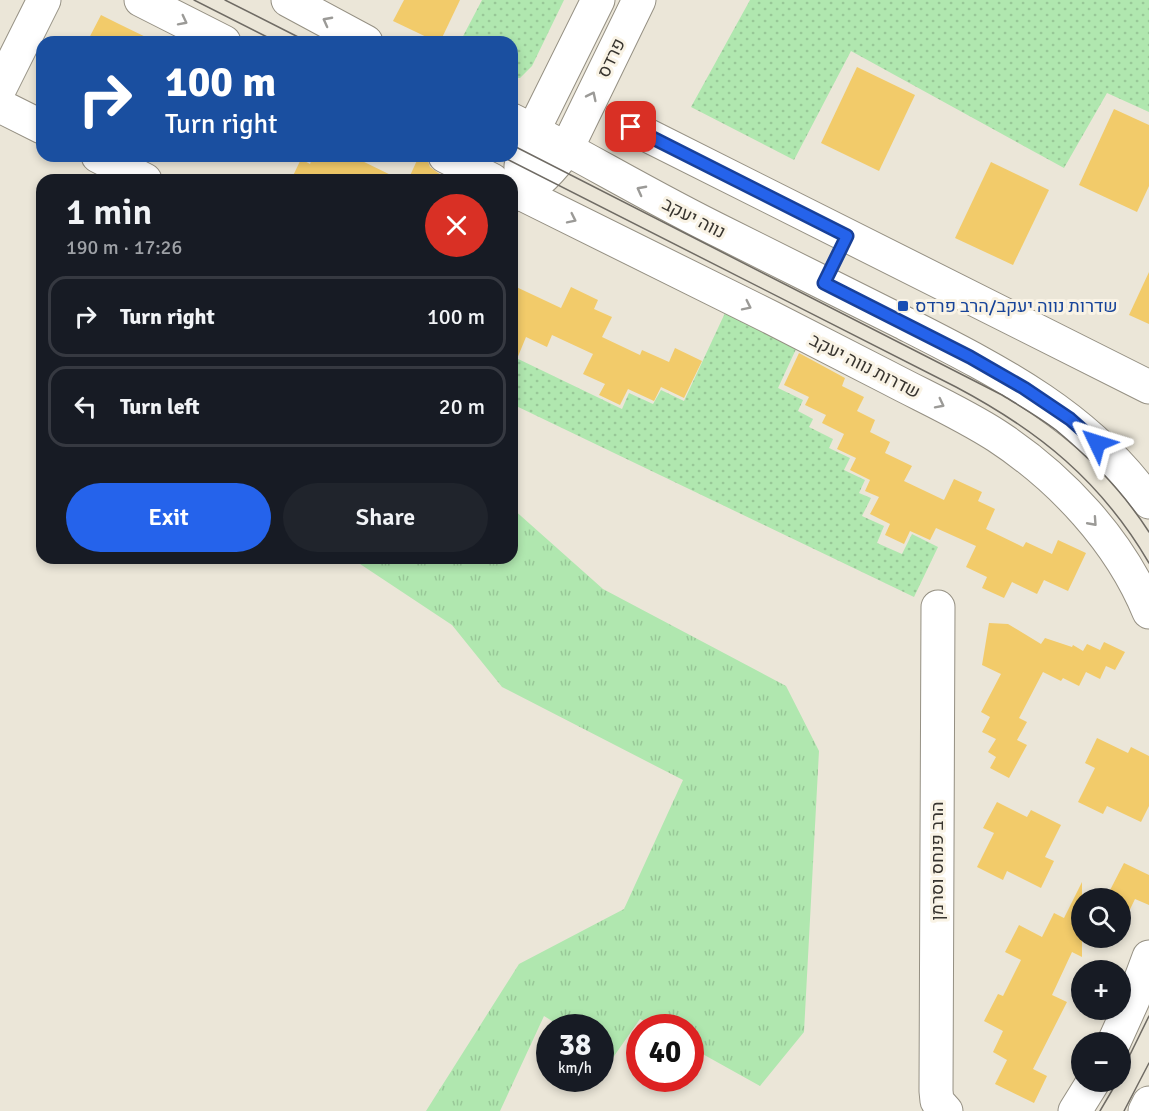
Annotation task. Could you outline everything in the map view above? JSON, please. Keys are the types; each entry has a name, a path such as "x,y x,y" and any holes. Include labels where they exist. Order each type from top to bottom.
{"street":[{"path":"0,88 44,0"},
{"path":"141,0 212,36"},
{"path":"288,0 355,36"},
{"path":"516,174 521,166 522,126 598,0"},
{"name":"פרדס","path":"518,188 528,189 543,177 567,148 639,0"},
{"path":"0,106 36,124"},
{"path":"522,126 567,148"},
{"path":"631,127 1149,387"},
{"name":"נווה יעקב","path":"567,148 704,224 824,283"},
{"path":"110,162 133,174"},
{"path":"457,162 480,174"},
{"name":"שדרות נווה יעקב","path":"518,193 800,332 952,410 997,436 1054,481 1103,532 1127,567 1149,612"},
{"path":"847,236 824,283 970,357 1024,388 1070,419 1111,456 1149,502"},
{"name":"הרב פנחס וסרמן","path":"938,607 936,1091 937,1101 946,1111"},
{"path":"1119,1032 1149,957"},
{"path":"1075,1111 1087,1092"},
{"path":"1145,1111 1149,1103"}],"green space":[{"path":"482,0 564,0 532,66 520,78 518,78 518,36 463,36"},
{"path":"750,0 1149,0 1149,112 1107,93 1064,168 851,51 794,160 691,107"},
{"path":"725,313 797,347 778,388 803,400 798,411 813,419 809,427 833,439 829,448 850,458 844,470 865,480 859,493 871,498 862,516 884,526 877,543 902,554 912,534 938,547 914,597 518,407 518,359 622,409 629,393 653,404 661,390 684,401"},
{"path":"518,513 603,589 786,686 819,751 804,1032 760,1086 704,1055 704,1014 626,1014 626,1039 614,1056 614,1014 536,1014 536,1033 500,1111 426,1111 519,964 624,909 683,780 502,687 452,625 360,564 518,564"}],"building":[{"path":"404,0 460,0 443,36 424,36 393,21"},
{"path":"101,15 144,36 90,36"},
{"path":"857,67 915,95 879,171 821,143"},
{"path":"1114,109 1149,125 1149,186 1137,212 1079,185"},
{"path":"300,162 310,164 311,162 364,162 389,174 294,174"},
{"path":"416,162 428,162 430,167 440,174 411,174"},
{"path":"991,162 1049,190 1013,265 955,238"},
{"path":"1149,272 1149,324 1129,315"},
{"path":"571,287 598,300 594,309 612,317 602,337 640,355 642,350 669,362 675,348 702,361 684,398 661,387 654,401 628,389 620,405 599,395 605,384 583,374 593,354 552,335 547,347 526,337 518,356 518,288 561,308"},
{"path":"799,353 845,378 842,386 864,397 857,411 875,420 870,432 890,442 885,453 912,466 904,481 944,500 954,479 982,492 978,501 995,509 986,529 1023,547 1026,542 1052,554 1058,540 1086,553 1068,591 1044,580 1037,594 1012,582 1004,598 982,588 987,577 966,567 976,546 936,528 930,540 910,531 904,544 885,535 890,524 870,514 879,497 865,491 870,480 850,470 856,458 837,449 844,434 822,423 826,415 805,405 809,397 784,385"},
{"path":"989,623 1008,624 1041,644 1045,638 1072,647 1073,645 1083,651 1087,644 1100,650 1104,642 1125,652 1115,670 1106,666 1100,679 1086,672 1079,686 1063,678 1061,681 1043,672 1019,718 1027,722 1017,740 1027,745 1009,778 990,768 996,757 988,752 996,739 982,732 990,717 981,712 1001,674 982,665"},
{"path":"1097,738 1128,753 1131,747 1149,756 1149,806 1141,822 1107,806 1103,814 1078,802 1095,768 1085,763"},
{"path":"997,802 1027,817 1031,810 1061,825 1045,857 1054,861 1041,888 1007,871 1003,880 977,867 994,833 983,828"},
{"path":"1124,863 1149,875 1149,905 1135,899 1131,907 1131,888 1111,888"},
{"path":"1071,904 1071,948 1082,948 1082,957 1072,952 1052,995 1067,1002 1033,1069 1047,1076 1034,1103 995,1084 1007,1060 993,1052 1003,1031 984,1021 998,994 1003,996 1021,960 1005,952 1019,925 1042,937 1054,913 1064,918"}],"tram line":[{"path":"194,0 265,36"},
{"path":"225,0 296,36"},
{"path":"518,148 1016,403 1056,430 1082,453 1118,490 1149,532"},
{"path":"513,162 986,404 1041,440 1089,483 1110,507 1149,563"},
{"path":"1131,1053 1149,1016"},
{"path":"1124,1111 1149,1063"},
{"path":"1100,1111 1111,1092"}],"place":[{"name":"שדרות נווה יעקב/הרב פרדס","path":"903,306"}],"route":[{"path":"631,127 847,236 824,283 970,357 1024,388 1070,419 1097,443"}]}
